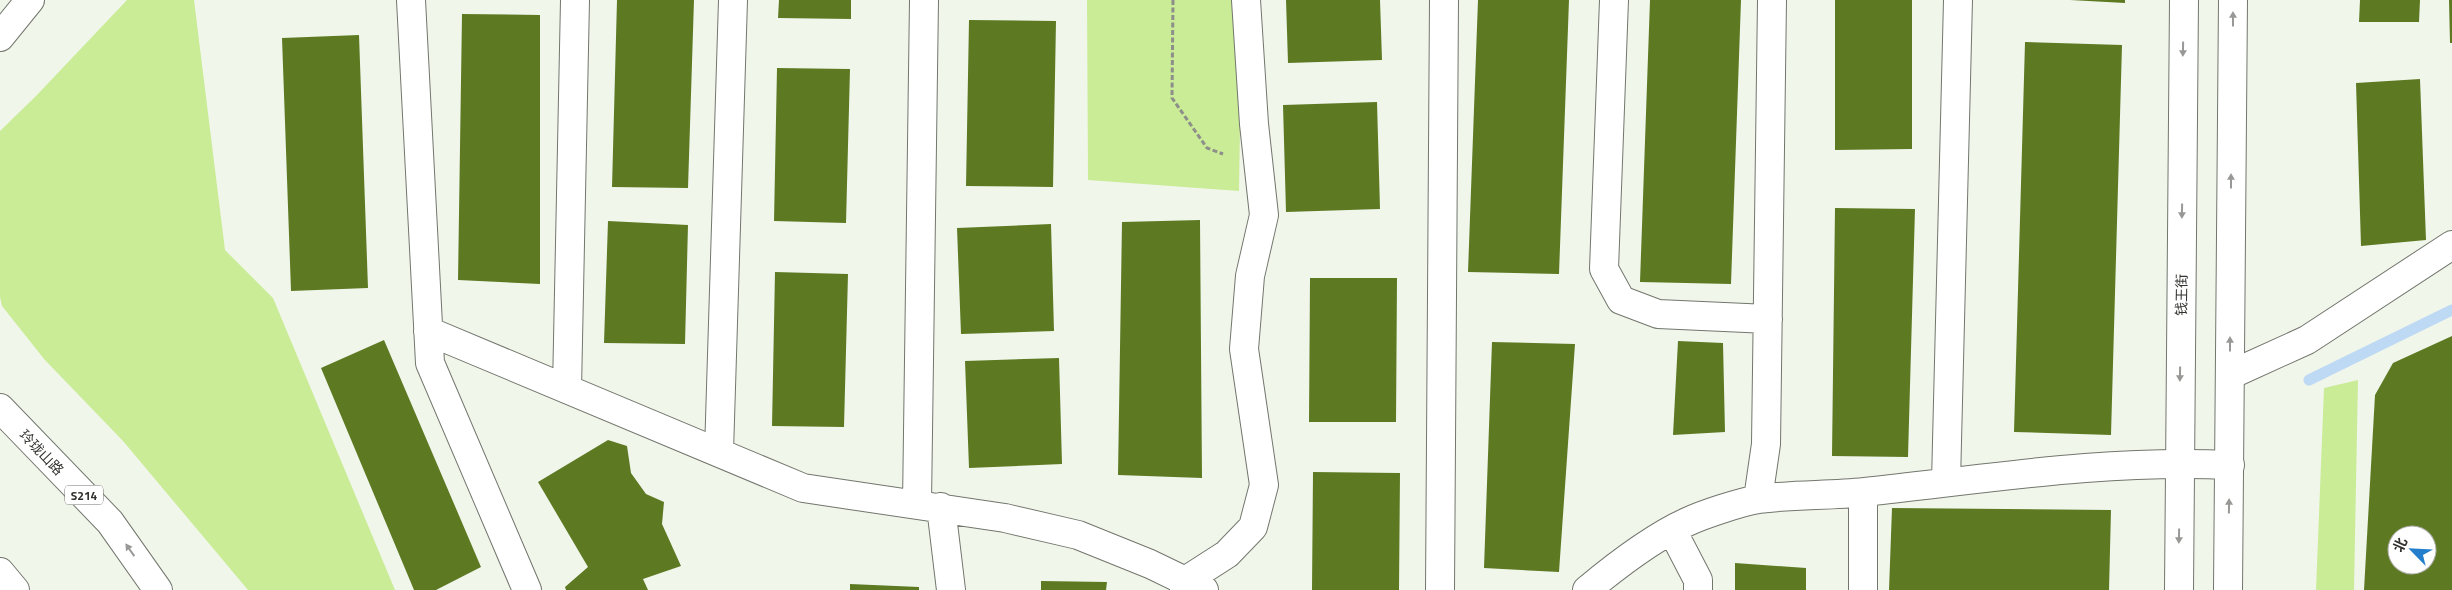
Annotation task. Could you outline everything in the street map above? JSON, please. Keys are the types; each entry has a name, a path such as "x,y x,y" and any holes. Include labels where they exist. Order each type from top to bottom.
{"street":[{"path":"0,37 30,0"},
{"path":"411,0 430,363 527,590"},
{"path":"567,389 575,0"},
{"path":"719,452 733,0"},
{"path":"924,0 929,506 951,590"},
{"path":"428,331 803,488 1005,518 1078,535 1191,587 1227,554 1252,527 1264,485 1244,349 1250,276 1264,215 1254,124 1246,0"},
{"path":"1440,590 1444,0"},
{"path":"1614,0 1604,269 1621,300 1658,314 1768,319"},
{"path":"1758,499 1766,444 1772,0"},
{"path":"1946,482 1958,0"},
{"name":"钱王街","path":"2179,590 2184,0"},
{"path":"2228,590 2233,0"},
{"path":"2230,376 2307,340 2452,245"},
{"name":"玲珑山路","path":"0,408 110,522 158,590"},
{"path":"1587,590 1656,539 1672,530 1688,522 1758,499 1863,493 1999,475 2180,463 2230,465"},
{"path":"1863,493 1863,590"},
{"path":"1672,530 1698,580 1698,590"},
{"path":"0,572 15,590"}],"path":[{"path":"1173,0 1172,98 1207,148 1259,168"}],"green space":[{"path":"127,0 194,0 225,250 273,298 395,590 248,590 123,441 44,359 2,306 0,297 0,131"},
{"path":"1087,0 1242,0 1239,191 1088,180"},
{"path":"2358,380 2354,590 2316,590 2324,388"}],"building":[{"path":"617,0 694,0 688,188 612,187"},
{"path":"779,0 851,0 851,19 778,18"},
{"path":"1286,0 1380,0 1382,60 1288,63"},
{"path":"1478,0 1569,0 1559,274 1468,272"},
{"path":"1650,0 1741,0 1731,284 1640,282"},
{"path":"1835,0 1912,0 1912,149 1835,150"},
{"path":"2070,0 2125,0 2125,3"},
{"path":"2360,0 2420,0 2419,22 2359,22"},
{"path":"2449,0 2452,0 2452,43 2450,43"},
{"path":"462,14 540,15 540,284 458,280"},
{"path":"969,20 1056,21 1053,187 966,186"},
{"path":"359,35 368,288 291,291 282,38"},
{"path":"2025,42 2122,45 2111,435 2014,432"},
{"path":"777,68 850,69 846,223 774,221"},
{"path":"2420,79 2426,240 2361,246 2356,83"},
{"path":"1377,102 1380,209 1286,212 1283,105"},
{"path":"1835,208 1915,209 1908,457 1832,456"},
{"path":"1200,220 1202,478 1118,475 1122,222"},
{"path":"608,221 688,225 685,344 604,343"},
{"path":"1051,224 1054,331 961,334 957,228"},
{"path":"775,272 848,274 844,427 772,426"},
{"path":"1310,278 1397,278 1396,422 1309,422"},
{"path":"2452,336 2452,590 2364,590 2375,395 2393,363"},
{"path":"384,340 481,567 436,590 414,590 321,368"},
{"path":"1678,341 1723,343 1725,432 1673,435"},
{"path":"1492,342 1575,344 1559,572 1484,568"},
{"path":"1059,358 1062,464 969,468 965,361"},
{"path":"608,440 627,446 631,473 646,494 664,502 662,524 681,566 643,579 648,590 566,590 565,587 588,567 538,482"},
{"path":"1313,472 1400,473 1399,590 1312,590"},
{"path":"1892,508 2111,510 2109,590 1889,590"},
{"path":"1735,563 1806,568 1806,590 1735,590"},
{"path":"1041,581 1107,582 1106,590 1041,590"},
{"path":"850,584 919,587 919,590 850,590"}],"waterway":[{"path":"2309,380 2452,310"}]}
